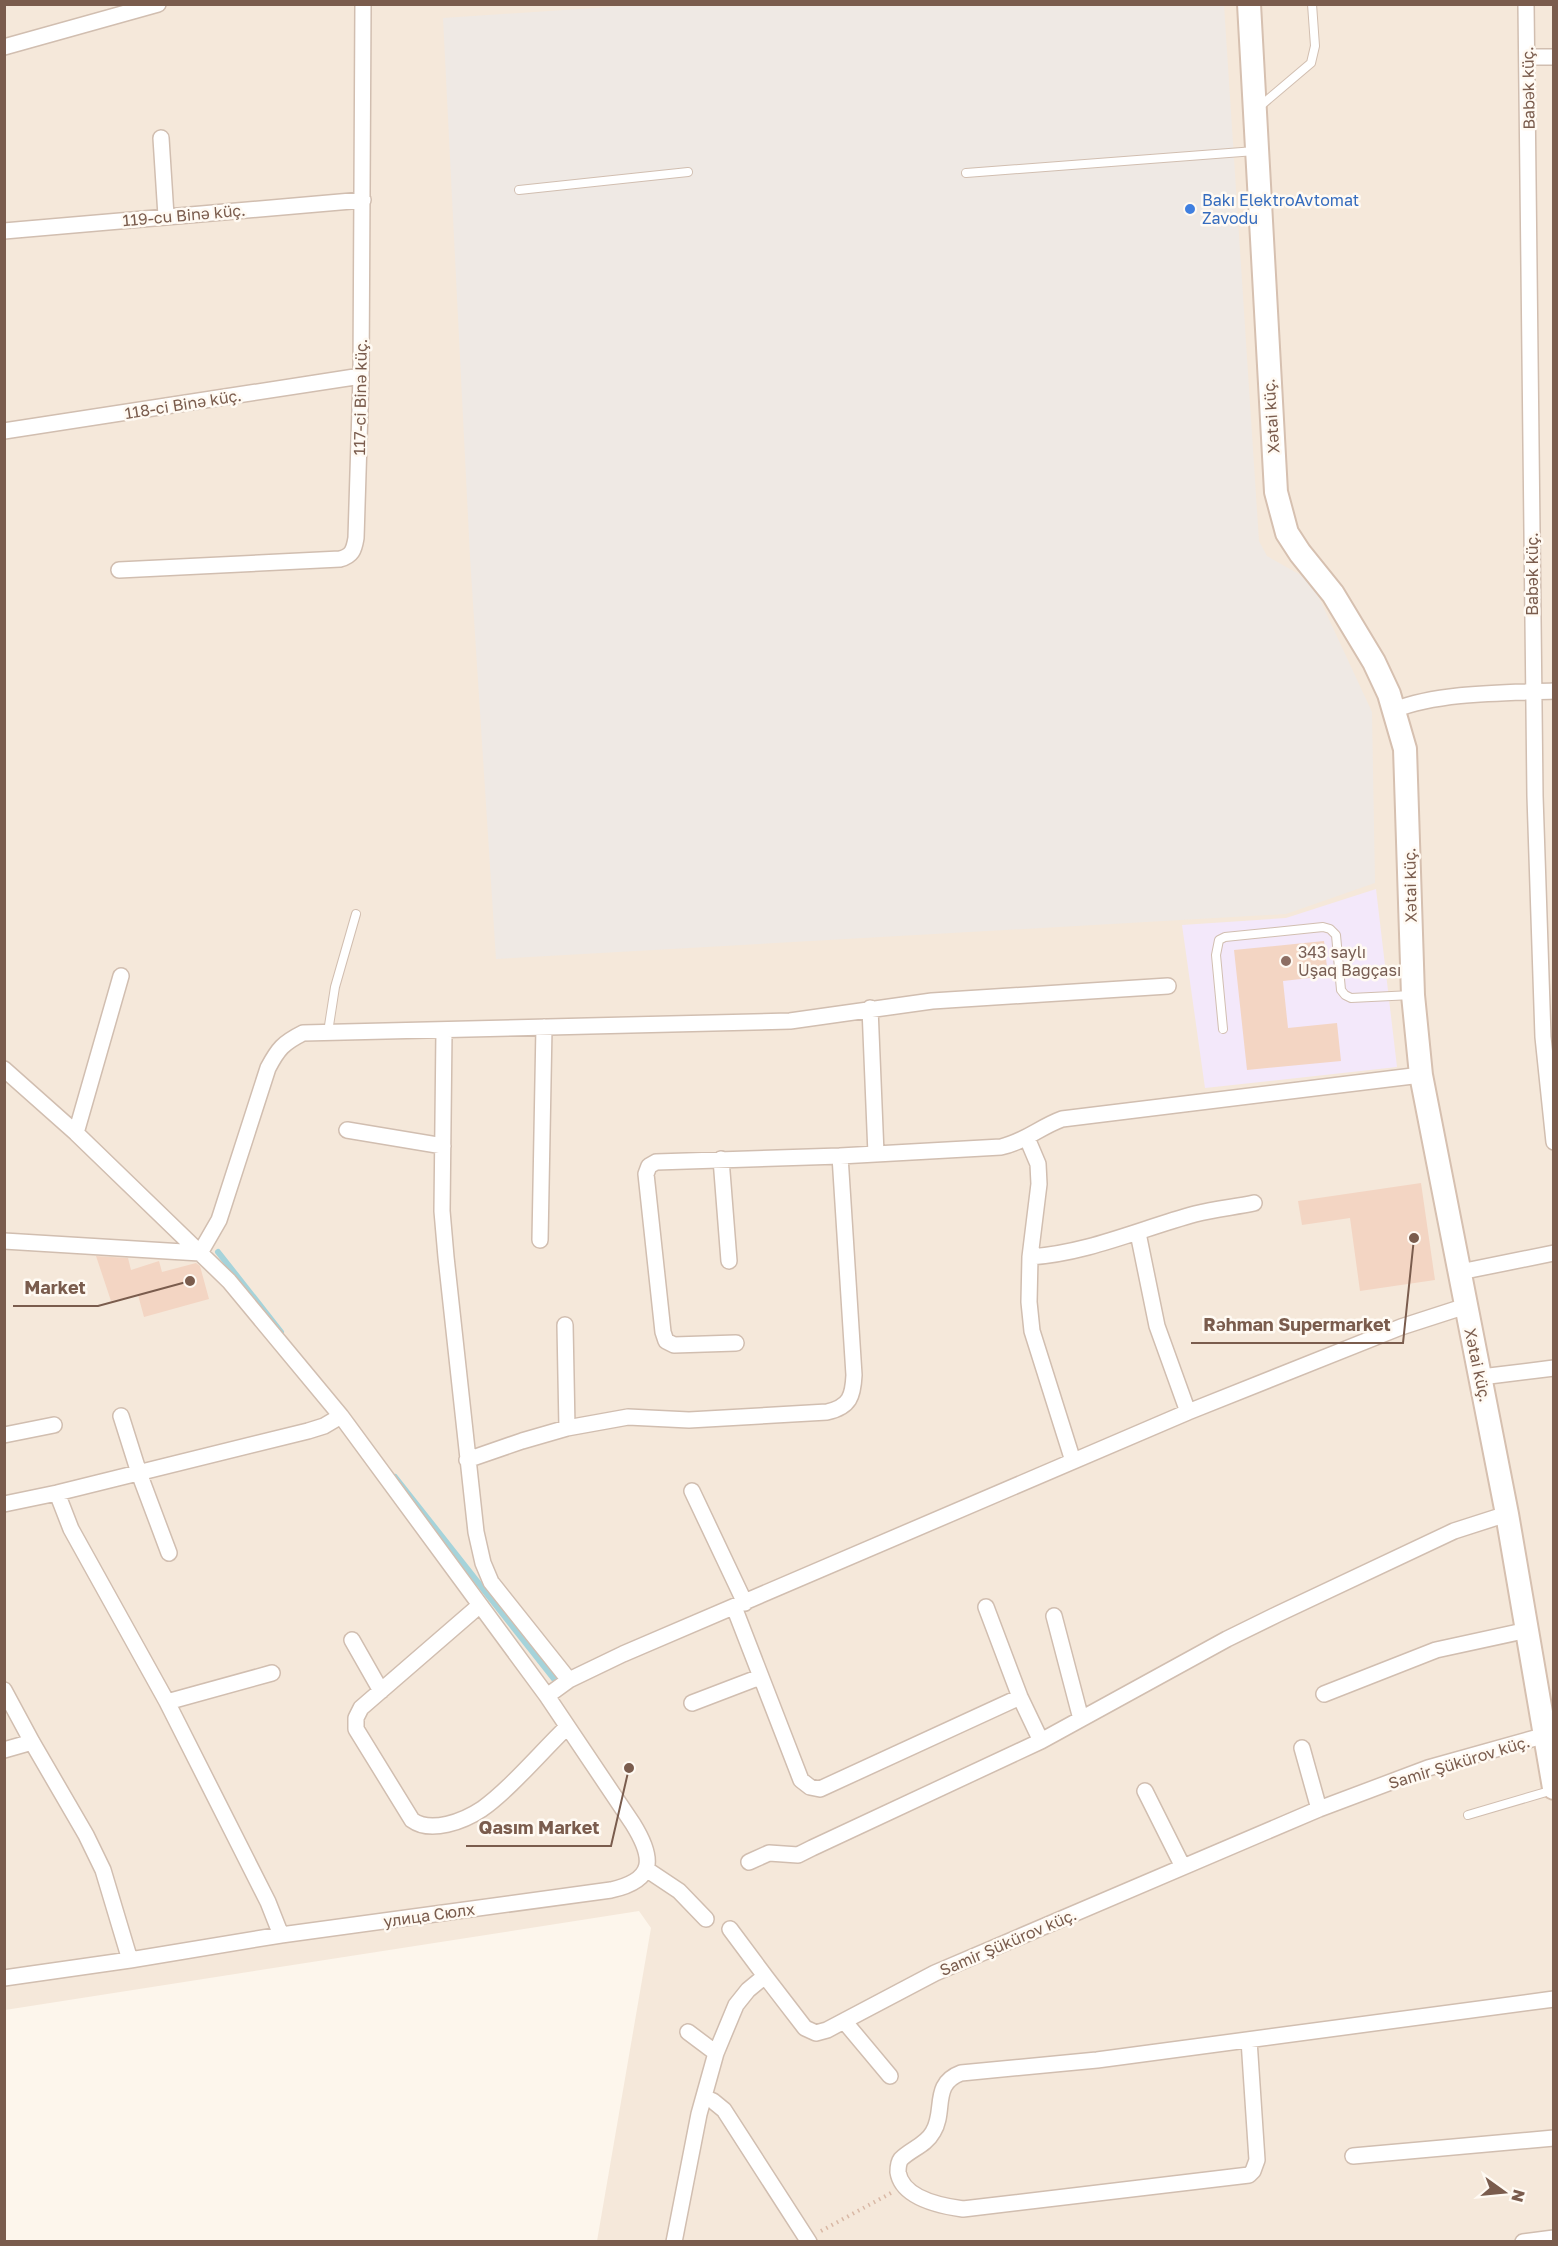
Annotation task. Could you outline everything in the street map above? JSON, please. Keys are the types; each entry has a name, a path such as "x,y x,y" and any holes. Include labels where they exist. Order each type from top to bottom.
{"street":[{"path":"4,47 158,4"},
{"name":"117-ci Binə küç.","path":"119,570 340,559 349,557 354,550 361,376 363,4"},
{"name":"Xətai küç.","path":"1249,4 1276,492 1287,533 1333,594 1374,662 1394,710 1405,749 1413,995 1421,1075 1507,1514 1554,1789"},
{"name":"Babək küç.","path":"1526,4 1533,692 1543,1037 1554,1142"},
{"path":"1528,57 1554,57"},
{"path":"161,138 166,216"},
{"name":"119-cu Binə küç.","path":"4,231 363,200"},
{"name":"118-ci Binə küç.","path":"4,431 361,376"},
{"path":"1394,710 1420,702 1446,698 1554,691"},
{"path":"76,1133 121,976"},
{"path":"200,1253 219,1220 268,1068 278,1049 288,1040 303,1034 790,1021 932,1001 1168,986"},
{"path":"870,1008 876,1154"},
{"path":"540,1240 544,1027"},
{"path":"444,1031 442,1210 476,1532 483,1563 492,1582 569,1680"},
{"path":"4,1070 76,1133 229,1281 341,1416 547,1696 645,1843 648,1856 646,1869 679,1891 706,1919"},
{"path":"736,1343 674,1345 666,1341 663,1332 646,1174 649,1166 656,1162 840,1156 1001,1146 1027,1138 1044,1126 1062,1119 1421,1075"},
{"path":"347,1130 443,1146"},
{"path":"1027,1138 1038,1164 1039,1184 1030,1257 1029,1302 1032,1331 1073,1461"},
{"path":"468,1460 567,1428 640,1416 689,1420 827,1412 840,1409 853,1391 854,1375 840,1156"},
{"path":"721,1160 729,1261"},
{"path":"1030,1257 1059,1254 1138,1233 1195,1214 1254,1203"},
{"path":"1138,1233 1157,1326 1188,1412"},
{"path":"4,1241 165,1249 200,1253"},
{"path":"1460,1272 1554,1253"},
{"path":"547,1696 569,1680 623,1654 1188,1412 1401,1327 1466,1306"},
{"path":"565,1325 567,1428"},
{"path":"1481,1377 1554,1368"},
{"path":"121,1416 139,1473 169,1552"},
{"path":"4,1504 308,1431 324,1426 341,1416"},
{"path":"4,1435 54,1425"},
{"path":"692,1491 740,1605 760,1677 801,1780 810,1787 820,1789 1020,1697"},
{"path":"57,1493 71,1528 167,1702 268,1902 281,1935"},
{"path":"749,1862 769,1853 798,1854 1041,1741 1227,1639 1278,1614 1454,1531 1507,1514"},
{"path":"480,1605 361,1708 356,1718 356,1729 411,1820 418,1824 432,1826 458,1821 480,1810 567,1727"},
{"path":"986,1606 1020,1697 1041,1741"},
{"path":"1054,1616 1082,1719"},
{"path":"1324,1694 1436,1650 1528,1630"},
{"path":"352,1640 381,1691"},
{"path":"167,1702 272,1673"},
{"path":"692,1703 760,1677"},
{"path":"4,1690 104,1870 130,1960"},
{"name":"Samir Şükürov küç.","path":"730,1929 806,2028 816,2033 827,2030 935,1973 1318,1809 1428,1768 1546,1735"},
{"path":"4,1750 32,1742"},
{"path":"1302,1748 1318,1809"},
{"path":"1145,1791 1183,1867"},
{"name":"улица Сюлх","path":"4,1978 281,1935 611,1890 632,1883 646,1869"},
{"path":"674,2241 704,2097 716,2053 736,2005 748,1990 765,1976"},
{"path":"1249,2040 1257,2160 1254,2171 1249,2175 963,2210 936,2205 918,2196 904,2186 899,2175 898,2165 902,2159 934,2132 944,2086 951,2077 961,2073 1097,2060 1554,1999"},
{"path":"844,2021 890,2076"},
{"path":"688,2032 716,2053"},
{"path":"704,2097 724,2110 808,2240"},
{"path":"1353,2156 1554,2138"},
{"path":"1523,2241 1554,2238"}],"lane":[{"path":"1254,111 1311,63 1315,46 1312,4"},
{"path":"966,173 1256,150"},
{"path":"519,190 688,172"},
{"path":"328,1032 335,987 356,914"},
{"path":"1223,1029 1216,955 1219,940 1225,937 1323,927 1330,929 1336,935 1341,990 1345,995 1351,998 1413,995"},
{"path":"1468,1815 1554,1789"}],"path":[{"path":"808,2240 904,2186"}],"shaded area":[{"path":"654,4 1224,5 1259,541 1267,556 1306,578 1315,589 1372,712 1375,883 1286,914 496,959 470,557 443,18"},
{"path":"5,5 1553,5 1553,2241 597,2241 651,1928 639,1911 5,2010"},
{"name":"343 saylı Uşaq Bağçası","path":"1376,889 1397,1067 1205,1088 1182,925 1286,918"}],"building":[{"path":"1324,941 1328,976 1283,981 1288,1028 1337,1023 1341,1061 1247,1070 1234,950"},
{"path":"1421,1183 1435,1280 1360,1291 1350,1218 1302,1225 1298,1201"},
{"path":"96,1256 128,1258 131,1270 159,1261 162,1272 196,1263 200,1266 209,1299 144,1317 138,1295 111,1301"}],"waterway":[{"path":"218,1252 281,1332"},
{"path":"395,1477 554,1679"}],"place":[{"name":"Bakı ElektroAvtomat Zavodu","path":"1190,209"},
{"name":"343 saylı Uşaq Bağçası","path":"1286,961"},
{"name":"Rəhman Supermarket","path":"1414,1238"},
{"name":"Market","path":"190,1281"},
{"name":"Qasım Market","path":"629,1768"}]}
